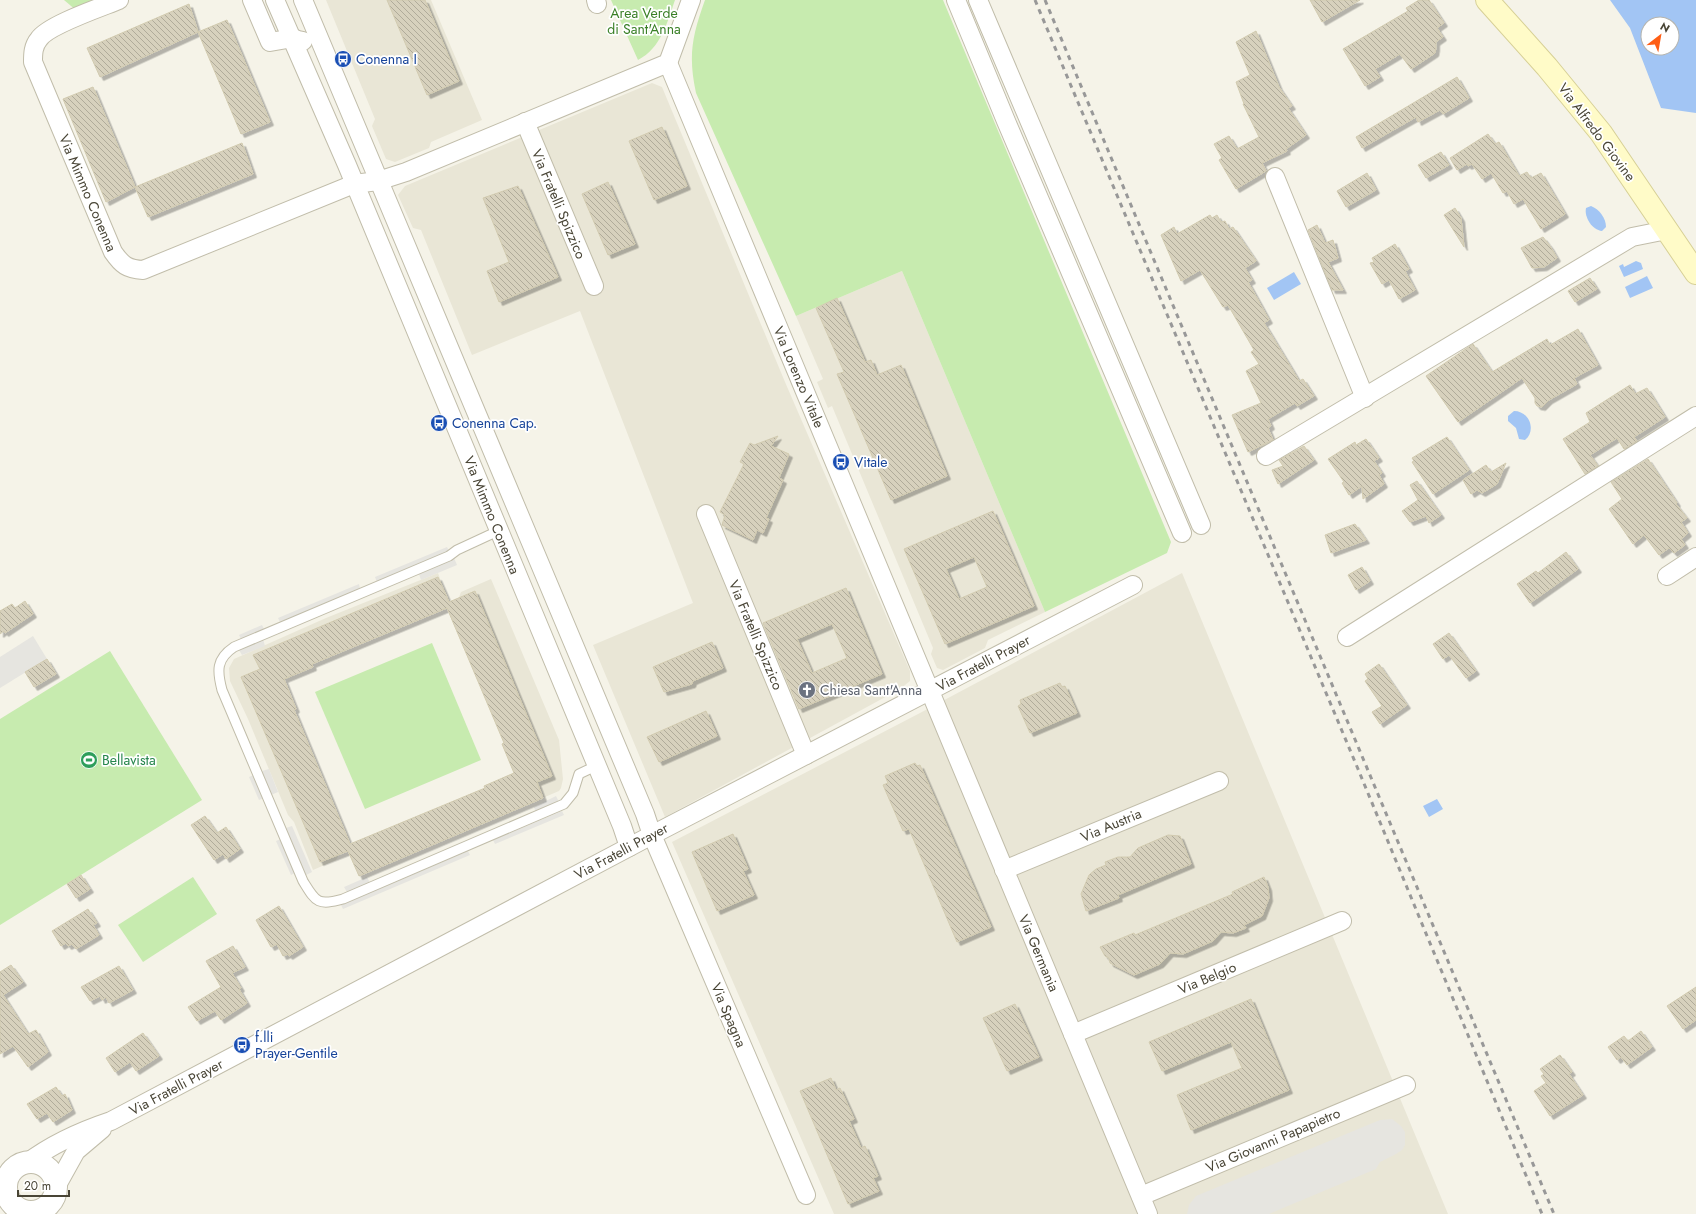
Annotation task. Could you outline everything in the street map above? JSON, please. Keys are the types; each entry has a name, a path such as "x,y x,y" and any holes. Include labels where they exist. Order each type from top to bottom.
{"main road":[{"name":"Via Alfredo Giovine","path":"1487,0 1547,67 1601,133 1696,273"}],"street":[{"name":"Via Mimmo Conenna","path":"119,0 49,29 39,38 33,50 33,62 112,252 120,262 130,269 143,270 156,266 354,184 378,181"},
{"path":"252,0 270,42 293,38 305,41 314,28"},
{"name":"Via Mimmo Conenna","path":"276,0 488,504 622,826 629,848"},
{"name":"Via Mimmo Conenna","path":"303,0 521,522 645,814 652,835"},
{"path":"378,181 406,172 668,63 691,0"},
{"path":"956,0 1006,121 1182,533"},
{"path":"978,0 1201,525"},
{"name":"Via Lorenzo Vitale","path":"668,63 929,692"},
{"path":"311,82 318,69 332,68"},
{"name":"Via Fratelli Spizzico","path":"525,122 594,286"},
{"path":"1275,177 1366,398"},
{"path":"1266,456 1366,398 1632,237 1667,230"},
{"path":"1347,637 1696,416"},
{"path":"488,504 509,493"},
{"name":"Via Fratelli Spizzico","path":"706,514 806,755"},
{"path":"498,531 521,522"},
{"path":"1667,576 1696,557"},
{"name":"Via Fratelli Prayer","path":"111,1121 652,835 1133,585"},
{"name":"Via Germania","path":"929,692 1148,1214"},
{"name":"Via Austria","path":"1004,870 1219,781"},
{"name":"Via Spagna","path":"652,835 806,1195"},
{"name":"Via Belgio","path":"1073,1034 1342,921"},
{"name":"Via Giovanni Papapietro","path":"1140,1196 1406,1085"},
{"path":"111,1121 76,1151 55,1200 40,1211 32,1212 18,1210 8,1196 4,1178 14,1169 27,1163 41,1152 86,1130 111,1121"},
{"path":"27,1163 35,1163 50,1171 55,1178 55,1200"}],"lane":[{"path":"498,531 457,550 449,556 234,647 225,653 219,663 219,676 222,690 303,881 316,900 324,903 343,899 564,804 573,793 579,774 596,766"}],"shaded area":[{"path":"326,0 431,0 482,120 431,142 429,148 395,162 386,159 372,126 375,119"},
{"path":"652,83 662,87 785,382 910,671 910,681 900,689 665,817 593,645 693,603 580,311 472,355 421,230 413,228 398,195 405,186"},
{"path":"902,271 1045,612 988,640 985,648 943,670 937,668 931,654 933,648 832,406 828,408 817,382 823,379 796,316"},
{"path":"447,547 449,551 377,582 375,577"},
{"path":"454,558 457,565 421,580 419,574"},
{"path":"438,573 446,595 439,611 312,664 313,667 286,679 285,676 280,678 285,682 296,709 294,711 347,838 341,854 336,860 313,870 294,822 288,815 248,719 230,681 229,668 234,659 326,618"},
{"path":"1182,573 1448,1214 834,1214 672,842 920,713"},
{"path":"491,579 559,740 563,779 561,788 559,791 359,876 352,861 361,840 485,788 484,786 511,774 518,774 513,770 502,744 504,742 451,618 461,592"},
{"path":"359,584 360,589 280,622 278,618"},
{"path":"262,625 264,629 241,639 239,635"},
{"path":"33,636 47,659 0,688 0,657"},
{"path":"263,639 265,646 242,655 239,650"},
{"path":"269,769 278,792 271,795 262,771"},
{"path":"254,775 264,798 259,800 249,777"},
{"path":"556,796 559,802 536,813 534,807"},
{"path":"562,811 564,815 495,844 493,840"},
{"path":"292,826 312,872 306,875 286,828"},
{"path":"281,839 295,873 291,875 276,841"},
{"path":"468,851 470,855 343,909 341,905"},
{"path":"367,877 370,883 347,892 344,887"},
{"path":"1392,1119 1401,1126 1405,1132 1405,1145 1402,1150 1380,1162 1376,1169 1269,1214 1187,1214 1189,1205 1196,1196 1380,1120"}],"green space":[{"path":"64,0 103,0 77,11"},
{"name":"Area Verde di Sant'Anna","path":"611,0 675,0 666,26 658,42 646,55 638,60"},
{"path":"705,0 943,0 1171,542 1167,553 1045,612 902,271 796,316 696,93 692,68 694,35"},
{"path":"432,643 481,760 365,809 315,692"},
{"name":"Bellavista","path":"110,651 202,800 0,925 0,719"},
{"path":"193,877 217,914 143,962 118,925"}],"water":[{"path":"1610,0 1696,0 1696,113 1661,108 1641,56 1680,56 1680,16 1640,16 1640,54 1630,28"},
{"path":"1591,206 1599,212 1605,220 1606,227 1602,231 1592,226 1586,215 1586,208"},
{"path":"1636,261 1641,263 1643,269 1624,277 1619,266 1623,264 1624,267"},
{"path":"1294,272 1301,284 1274,300 1267,288"},
{"path":"1647,276 1653,288 1630,298 1625,287"},
{"path":"1514,411 1524,414 1530,422 1531,426 1529,436 1525,440 1519,439 1516,428 1508,421 1508,416"},
{"path":"1437,799 1443,809 1429,817 1423,806"}],"building":[{"path":"387,0 425,0 459,81 427,95"},
{"path":"1310,0 1360,0 1322,22"},
{"path":"1419,0 1429,0 1444,23 1437,28 1443,37 1436,42 1435,53 1411,69 1400,54 1375,69 1380,77 1365,86 1343,49 1408,11 1406,8"},
{"path":"189,4 198,32 100,77 87,48"},
{"path":"227,20 270,122 241,134 198,32"},
{"path":"1256,31 1279,87 1292,106 1288,108 1306,135 1286,149 1287,151 1262,163 1266,171 1236,189 1219,160 1222,158 1214,144 1229,136 1237,149 1259,137 1243,104 1236,82 1250,75 1236,42"},
{"path":"1457,77 1469,98 1443,114 1440,110 1418,122 1416,117 1362,148 1356,137"},
{"path":"93,87 135,187 106,202 63,99"},
{"path":"662,127 687,186 654,200 629,141"},
{"path":"1488,134 1495,144 1499,142 1519,176 1527,172 1531,178 1541,173 1565,214 1541,229 1523,199 1514,204 1507,191 1503,193 1491,173 1482,179 1472,164 1468,166 1467,164 1457,170 1450,158"},
{"path":"242,143 253,174 148,217 135,187"},
{"path":"1441,152 1449,165 1426,178 1418,165"},
{"path":"1367,173 1376,190 1346,207 1337,191"},
{"path":"608,182 635,244 608,255 582,194"},
{"path":"518,186 558,277 499,302 487,271 509,262 483,198"},
{"path":"1455,208 1461,218 1464,247 1444,215"},
{"path":"1210,215 1212,218 1217,215 1221,222 1225,221 1229,229 1233,227 1256,261 1245,268 1252,280 1248,282 1269,320 1264,323 1299,381 1303,379 1314,396 1297,406 1295,403 1268,419 1271,426 1268,428 1273,440 1248,452 1232,415 1261,403 1246,371 1259,364 1251,352 1254,350 1228,305 1223,307 1200,270 1181,281 1161,235 1174,227 1177,234"},
{"path":"1317,225 1325,243 1333,240 1338,258 1328,262 1343,290 1332,290 1308,230"},
{"path":"1543,237 1557,258 1544,267 1532,268 1521,248"},
{"path":"1395,244 1409,269 1405,271 1415,290 1399,299 1389,280 1382,284 1370,263 1374,262 1372,258"},
{"path":"1590,278 1597,289 1575,302 1568,291"},
{"path":"837,298 865,362 871,360 877,375 901,365 947,476 891,500 837,374 844,372 816,308"},
{"path":"1578,329 1598,365 1574,378 1577,384 1549,400 1542,407 1537,406 1535,403 1535,398 1522,378 1458,422 1426,376 1473,344 1492,372 1547,339 1550,345"},
{"path":"1630,385 1635,394 1647,388 1665,417 1634,437 1637,441 1624,449 1617,438 1590,455 1598,466 1585,474 1563,439 1590,422 1586,413"},
{"path":"778,436 771,446 789,454 779,478 783,480 766,518 769,519 763,533 757,530 753,540 722,525 725,515 720,512 744,464 740,462 750,443 754,445"},
{"path":"1447,437 1469,470 1433,494 1412,462 1414,461 1412,458"},
{"path":"1366,439 1379,458 1374,461 1382,473 1379,475 1384,484 1363,499 1362,486 1349,495 1342,483 1344,482 1328,459 1355,442 1356,445"},
{"path":"1304,446 1314,460 1278,484 1272,470 1283,466 1279,460"},
{"path":"1648,459 1677,503 1676,504 1687,518 1681,522 1688,533 1681,539 1685,545 1674,553 1669,548 1659,555 1644,535 1633,544 1609,509 1622,499 1611,482"},
{"path":"1506,463 1497,484 1482,493 1477,490 1471,494 1463,480 1486,465 1491,472"},
{"path":"1417,481 1441,515 1429,523 1426,516 1410,522 1402,511 1418,500 1410,485"},
{"path":"993,511 1034,606 945,644 904,549","holes":["974,557 987,587 959,599 946,569"]},
{"path":"1355,524 1366,540 1331,553 1325,535"},
{"path":"1566,552 1578,569 1530,603 1517,584 1536,571 1538,573"},
{"path":"1362,567 1370,581 1356,590 1348,575"},
{"path":"438,577 449,602 475,591 552,776 537,782 543,798 359,876 348,851 320,862 241,677 260,669 253,655","holes":["447,608 504,743 502,744 514,773 484,786 485,788 350,844 294,710 296,709 284,679 313,667 312,664"]},
{"path":"846,588 882,674 799,709 763,623","holes":["832,624 847,658 812,673 797,639"]},
{"path":"25,601 33,614 5,633 4,631 0,634 0,611 12,604 15,608"},
{"path":"1449,633 1476,671 1466,678 1449,655 1443,659 1433,644"},
{"path":"712,642 723,668 693,681 692,684 664,692 653,667"},
{"path":"47,659 56,674 34,687 25,672"},
{"path":"1379,664 1407,705 1380,724 1372,712 1382,706 1365,681 1368,679 1365,674"},
{"path":"1060,683 1062,687 1065,686 1077,713 1030,733 1018,706 1021,704 1020,700"},
{"path":"706,711 717,736 659,762 647,737"},
{"path":"915,763 917,766 920,765 991,927 957,942 909,829 903,831 883,785 888,783 885,776"},
{"path":"205,816 217,833 226,827 240,849 226,859 223,854 214,860 191,825"},
{"path":"733,834 748,869 743,871 754,895 717,911 692,852"},
{"path":"1168,835 1180,836 1191,864 1118,895 1119,898 1086,911 1081,894 1089,875 1096,869 1106,865 1105,862 1118,857 1130,857 1138,848"},
{"path":"81,875 90,889 76,898 67,884"},
{"path":"1264,877 1268,887 1269,898 1262,916 1244,925 1246,928 1233,933 1221,932 1213,941 1183,954 1170,953 1160,964 1134,975 1110,963 1109,958 1105,956 1100,947 1134,933 1135,935 1233,894 1232,892"},
{"path":"279,906 303,947 289,956 288,954 283,956 277,944 271,947 256,920"},
{"path":"88,909 97,923 93,925 99,935 76,949 72,944 68,946 66,943 61,946 52,931"},
{"path":"233,946 245,967 232,973 241,988 239,989 247,1003 221,1020 215,1011 197,1021 188,1007 221,987 206,961"},
{"path":"11,965 23,982 3,995 28,1034 36,1030 48,1052 28,1067 13,1046 0,1054 0,972"},
{"path":"119,966 133,990 109,1003 106,997 102,1000 100,996 90,1001 81,987"},
{"path":"1696,987 1696,1020 1683,1029 1667,1006"},
{"path":"1251,999 1289,1090 1191,1130 1177,1095 1242,1068 1231,1042 1162,1071 1149,1042"},
{"path":"1015,1004 1039,1057 1007,1071 983,1018"},
{"path":"1641,1031 1652,1047 1627,1065 1621,1057 1617,1060 1608,1047 1624,1036 1628,1041"},
{"path":"143,1033 159,1056 136,1071 130,1062 115,1072 106,1058"},
{"path":"1560,1055 1572,1072 1569,1074 1583,1095 1550,1116 1534,1091 1546,1083 1541,1076 1544,1074 1540,1069"},
{"path":"831,1078 836,1090 840,1088 854,1119 849,1121 861,1148 865,1146 878,1176 873,1178 879,1191 848,1204 800,1091"},
{"path":"56,1087 62,1096 65,1094 72,1110 53,1122 47,1113 37,1119 27,1104"}],"railway":[{"path":"1035,0 1358,769 1542,1214"},
{"path":"1045,0 1554,1214"}],"place":[{"name":"Conenna I","path":"343,59"},
{"name":"Conenna Cap.","path":"439,423"},
{"name":"Vitale","path":"841,462"},
{"name":"Chiesa Sant'Anna","path":"807,690"},
{"name":"Bellavista","path":"89,760"},
{"name":"f.lli Prayer-Gentile","path":"242,1045"}]}
